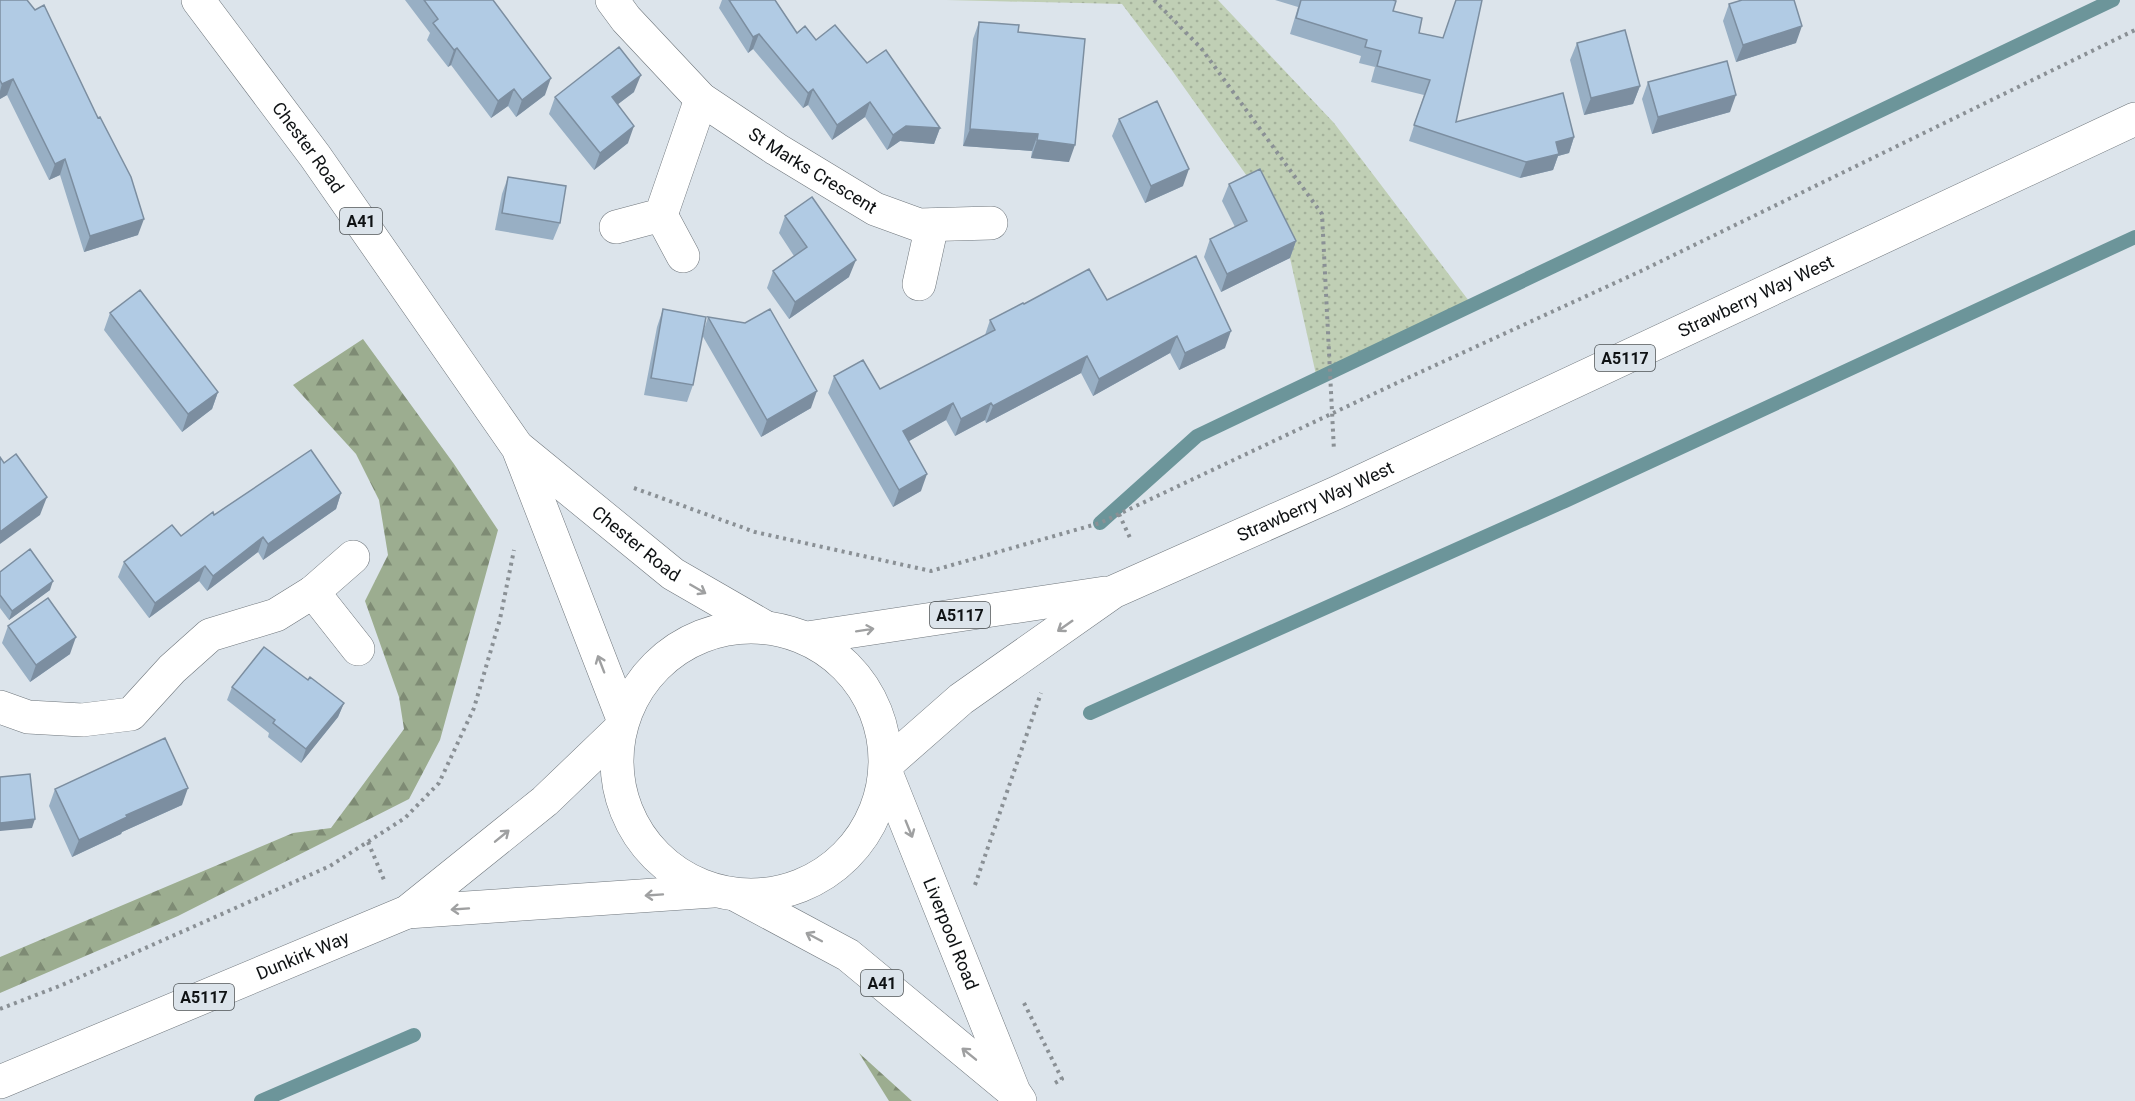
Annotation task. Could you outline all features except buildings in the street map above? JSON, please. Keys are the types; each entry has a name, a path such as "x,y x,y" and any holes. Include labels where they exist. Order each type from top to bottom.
{"main road":[{"name":"Chester Road","path":"198,0 315,156 518,448 621,724"},
{"name":"St Marks Crescent","path":"612,0 626,19 701,99 776,149 875,209 919,225 991,223"},
{"path":"683,256 661,215 701,99"},
{"name":"Strawberry Way West","path":"887,769 961,699 1113,592 1336,494 2135,119"},
{"path":"615,228 661,215"},
{"path":"919,284 932,225"},
{"name":"Chester Road","path":"518,448 673,574 765,627"},
{"path":"0,707 28,717 82,720 131,714 172,669 210,635 276,615 313,592 353,557"},
{"path":"313,592 358,649"},
{"name":"Strawberry Way West","path":"807,638 1113,592"},
{"name":"A41","path":"765,627 807,638 845,663 872,699 882,730 887,769 876,815 854,850 817,880 771,895 724,893 668,869 629,821 617,777 621,724 644,678 675,649 712,632 765,627"},
{"name":"Dunkirk Way","path":"0,1082 403,914 545,801 621,724"},
{"name":"Liverpool Road","path":"887,769 1017,1096"},
{"name":"Dunkirk Way","path":"403,914 724,893"},
{"name":"Liverpool Road","path":"724,893 848,955 1017,1096"}],"path":[{"path":"1154,0 1201,48 1322,214 1336,494"},
{"path":"585,504 616,482 755,532 932,571 1100,523 1641,271 2135,30"},
{"path":"1119,514 1148,576"},
{"path":"0,1009 73,981 330,866 405,818 439,783 474,708 500,620 515,542 547,524"},
{"path":"972,891 1043,687"},
{"path":"368,842 403,914"},
{"path":"1021,995 1062,1078 1053,1084"}],"green space":[{"path":"946,0 1218,0 1334,123 1472,305 1317,379 1290,258 1254,186 1122,4"},
{"path":"363,339 454,464 498,530 440,740 409,799 178,916 0,993 0,957 293,833 331,828 404,729 399,697 365,601 388,555 379,500 356,454 293,385"},
{"path":"859,1053 912,1101 889,1101"}],"waterway":[{"path":"1100,523 1197,436 2113,0"},
{"path":"1090,713 1565,501 2135,237"},
{"path":"261,1101 414,1035"}]}
